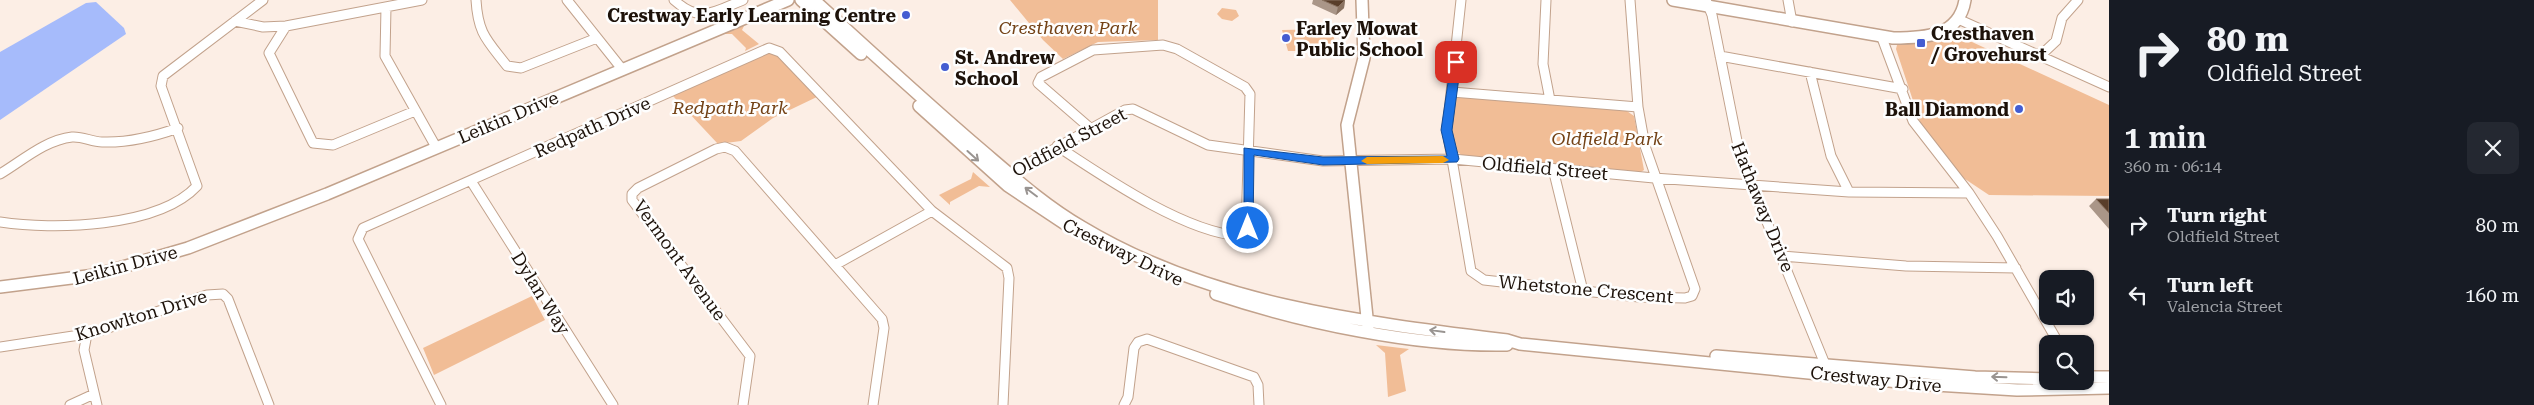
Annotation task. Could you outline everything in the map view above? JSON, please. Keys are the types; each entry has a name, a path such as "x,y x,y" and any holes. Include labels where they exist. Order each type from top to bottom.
{"street":[{"path":"0,222 45,226 80,226 134,216 182,201 193,194 197,186 178,128 161,86 162,76 263,0"},
{"path":"235,21 263,27 286,26 422,0"},
{"path":"476,0 477,22 480,32 507,66 512,69 521,68 597,38"},
{"path":"568,0 620,67"},
{"path":"674,0 686,13 694,16 705,15 742,0"},
{"name":"Leikin Drive","path":"620,67 770,0"},
{"name":"Leikin Drive","path":"0,286 63,281 115,270 172,253 327,194 435,144 788,0"},
{"name":"Crestway Drive","path":"801,0 1044,213 1134,261 1172,278 1225,297 1278,312 1368,326 1452,344 1486,346 1520,344 1827,369 2039,379"},
{"name":"Crestway Drive","path":"814,0 1003,177"},
{"path":"1362,0 1364,58 1347,118 1368,326"},
{"path":"1453,159 1447,130 1461,0"},
{"path":"1546,0 1543,64 1550,100"},
{"path":"1630,0 1638,107 1645,146 1654,178"},
{"path":"1673,0 1707,3 1792,22 1882,38 1909,38 1934,35 1958,19 1965,8 1965,0"},
{"path":"1788,0 1792,22"},
{"path":"2040,56 2056,40 2062,18 2078,0"},
{"name":"Hathaway Drive","path":"1707,3 1712,16 1734,134 1752,184 1827,369"},
{"path":"386,7 385,56 435,144"},
{"path":"1958,19 2109,86"},
{"path":"286,26 269,53 313,143 333,144 415,111"},
{"path":"1882,38 1913,121 1969,193 2016,268 2054,335"},
{"path":"1057,146 1113,183 1159,206 1209,228 1238,236 1245,233 1248,228 1248,90 1169,46 1100,48 1040,77 1038,80 1040,86 1090,128"},
{"name":"Redpath Drive","path":"441,405 358,239 359,233 370,224 471,181 756,52 769,48 780,52 932,211 1007,268 1009,278 1003,405"},
{"path":"1720,56 1902,90"},
{"path":"1810,72 1831,156 1849,192"},
{"path":"1452,92 1638,107"},
{"name":"Oldfield Street","path":"1003,177 1090,128 1125,110 1132,109 1199,143 1323,161 1453,159 1654,178 1849,192 1969,193"},
{"path":"0,174 60,140 73,137 93,141 120,142 148,138 178,128"},
{"name":"Vermont Avenue","path":"743,405 750,356 632,200 632,194 638,188 725,147 735,151 835,265"},
{"name":"Whetstone Crescent","path":"1453,159 1471,271 1474,275 1484,280 1654,298 1685,298 1692,296 1695,292 1654,178"},
{"path":"1553,169 1582,291"},
{"name":"Dylan Way","path":"471,181 613,405"},
{"path":"873,405 884,328 882,319 835,265 932,211"},
{"path":"1782,256 1906,266 2016,268"},
{"name":"Knowlton Drive","path":"0,347 86,334 134,321 207,295 223,294 228,299 269,405"},
{"path":"86,334 84,350 97,405"},
{"path":"1124,405 1128,397 1134,348 1138,342 1147,339 1254,377 1258,385 1259,405"},
{"name":"Crestway Drive","path":"1827,369 1982,388 2039,385"},
{"name":"Crestway Drive","path":"2094,380 2109,377"},
{"name":"Crestway Drive","path":"2094,384 2109,388"},
{"path":"70,405 94,394"}],"green space":[{"name":"Cresthaven Park","path":"1010,0 1158,0 1158,40 1098,42 1063,59 1043,40"},
{"path":"1222,8 1236,10 1239,16 1232,21 1222,19 1217,14"},
{"path":"745,24 742,30 759,44 745,51 746,48 732,34 723,34"},
{"path":"1331,29 1338,51 1288,51 1282,30"},
{"path":"1959,36 2109,105 2109,196 1989,195 1962,177 1921,125 1896,49 1897,45"},
{"name":"Redpath Park","path":"766,54 780,54 821,95 773,118 741,141 718,144 673,96"},
{"name":"Oldfield Park","path":"1459,95 1624,109 1634,116 1644,170 1639,173 1463,156 1452,148 1453,99"},
{"path":"973,172 990,187 979,186 950,202 950,205 939,195 971,179"},
{"path":"532,296 545,320 434,375 423,348"},
{"path":"1376,345 1409,349 1400,355 1406,391 1388,397 1385,353"}],"water":[{"path":"96,2 124,28 126,34 0,120 0,52 86,3"}],"building":[{"path":"1322,0 1345,0 1338,7"},
{"path":"2096,199 2109,199 2109,213"}],"slow traffic":[{"path":"1367,161 1443,160"}],"place":[{"name":"Crestway Early Learning Centre","path":"906,15"},
{"name":"Farley Mowat Public School","path":"1286,38"},
{"name":"Cresthaven / Grovehurst","path":"1921,43"},
{"name":"St. Andrew School","path":"945,67"},
{"name":"Ball Diamond","path":"2019,109"}],"route":[{"path":"1248,228 1248,151 1323,161 1453,159 1449,150 1447,130 1456,62"}]}
